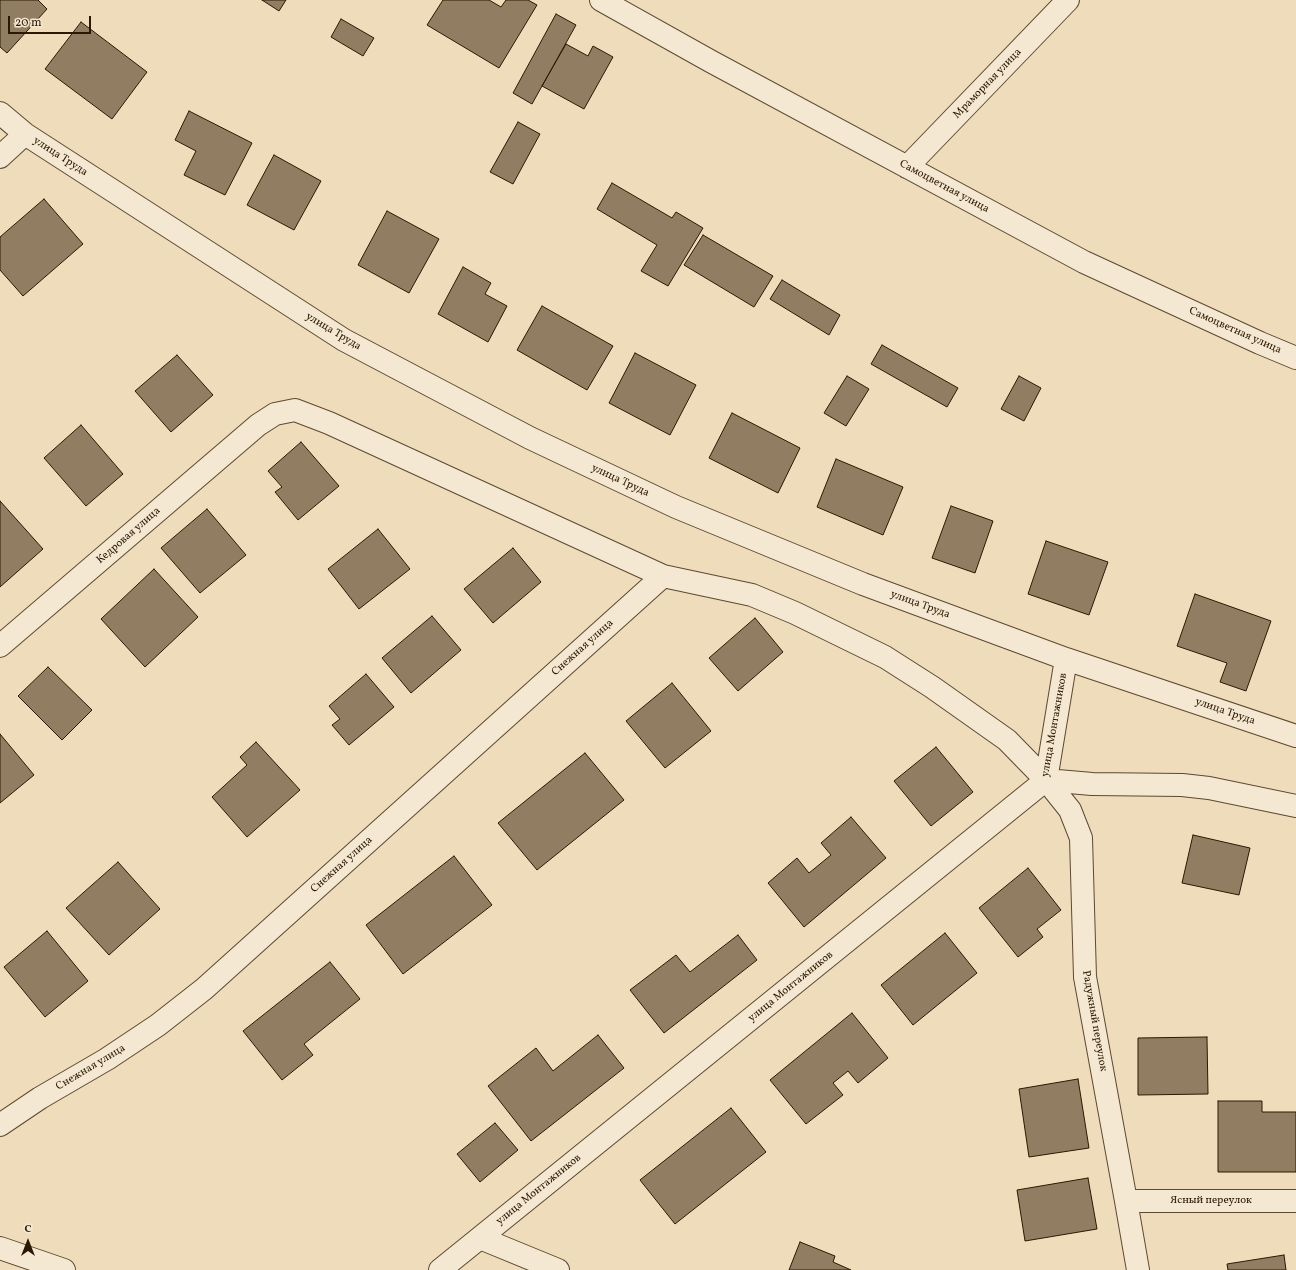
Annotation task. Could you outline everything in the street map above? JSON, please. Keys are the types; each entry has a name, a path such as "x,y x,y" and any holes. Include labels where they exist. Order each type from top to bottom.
{"street":[{"name":"Самоцветная улица","path":"600,0 712,62 1084,262 1296,358"},
{"name":"Мраморная улица","path":"907,167 1068,0"},
{"name":"улица Труда","path":"0,113 25,134 344,340 530,438 676,507 863,584 1066,659 1296,736"},
{"path":"0,157 25,134"},
{"name":"Кедровая улица","path":"0,646 258,425 275,414 295,410 329,423 663,576"},
{"path":"663,576 752,595 796,613 885,657 932,687 1007,740 1046,780 1092,784 1182,785 1209,788 1296,806"},
{"name":"Снежная улица","path":"0,1125 40,1098 107,1059 158,1025 204,989 663,576"},
{"name":"улица Монтажников","path":"440,1270 1046,780 1066,659"},
{"name":"Радужный переулок","path":"1046,780 1070,810 1082,838 1085,977 1138,1270"},
{"name":"Ясный переулок","path":"1126,1201 1296,1201"},
{"path":"480,1238 558,1270"},
{"path":"0,1248 64,1270"}],"building":[{"path":"0,0 38,0 47,9 7,53 0,47"},
{"path":"262,0 286,0 279,11"},
{"path":"443,0 489,0 501,7 506,0 528,0 537,5 499,68 427,25"},
{"path":"556,14 576,25 532,104 513,93"},
{"path":"341,19 374,38 363,56 331,37"},
{"path":"81,22 147,72 112,119 45,69"},
{"path":"566,44 588,56 593,46 613,57 584,109 542,86"},
{"path":"189,111 252,143 225,195 184,175 196,151 175,140"},
{"path":"518,122 540,134 513,184 490,172"},
{"path":"274,155 321,181 294,230 247,205"},
{"path":"612,183 672,218 676,212 703,228 668,286 641,271 657,245 597,209"},
{"path":"44,199 83,244 23,296 0,270 0,237"},
{"path":"387,211 439,239 409,293 358,265"},
{"path":"703,235 773,276 754,307 684,265"},
{"path":"463,267 491,283 485,294 507,306 488,342 438,314"},
{"path":"782,280 840,315 829,335 770,299"},
{"path":"542,306 613,346 587,390 517,350"},
{"path":"882,345 958,388 947,407 871,364"},
{"path":"635,353 696,385 670,435 609,403"},
{"path":"177,355 213,395 171,432 135,391"},
{"path":"847,376 869,389 846,426 824,413"},
{"path":"1019,376 1041,388 1024,421 1001,409"},
{"path":"732,413 800,448 778,493 709,458"},
{"path":"81,425 123,474 86,506 44,458"},
{"path":"301,442 339,486 298,520 275,492 282,487 268,471"},
{"path":"836,459 903,487 883,535 817,507"},
{"path":"0,501 43,549 0,587"},
{"path":"951,506 993,521 975,573 932,558"},
{"path":"207,509 246,555 200,593 161,548"},
{"path":"378,529 410,569 359,609 328,569"},
{"path":"1046,541 1108,562 1089,615 1028,594"},
{"path":"513,548 541,582 493,623 464,589"},
{"path":"154,569 198,617 145,667 101,619"},
{"path":"1195,594 1271,621 1246,691 1220,682 1227,663 1177,646"},
{"path":"432,616 461,650 411,693 382,658"},
{"path":"755,618 783,652 738,691 709,658"},
{"path":"48,667 92,710 62,740 18,696"},
{"path":"366,674 394,707 349,745 332,725 340,719 329,706"},
{"path":"672,683 711,731 665,768 626,721"},
{"path":"0,734 34,775 0,803"},
{"path":"256,742 300,790 247,837 212,797 247,765 240,757"},
{"path":"936,747 973,792 931,826 894,781"},
{"path":"585,753 624,800 537,870 498,823"},
{"path":"851,817 886,858 804,927 768,883 797,858 809,873 831,855 821,843"},
{"path":"1193,835 1250,848 1239,895 1182,883"},
{"path":"454,856 492,905 403,974 366,925"},
{"path":"118,862 160,909 109,955 66,908"},
{"path":"1028,868 1061,910 1037,929 1043,937 1018,957 979,908"},
{"path":"47,931 88,981 45,1017 4,967"},
{"path":"945,933 977,973 913,1025 881,985"},
{"path":"738,935 757,960 664,1033 630,990 676,955 690,972"},
{"path":"330,962 360,999 304,1044 313,1055 282,1080 243,1031"},
{"path":"852,1013 888,1058 858,1083 848,1071 833,1083 843,1095 806,1124 770,1080"},
{"path":"598,1035 624,1068 531,1141 488,1086 536,1048 553,1071"},
{"path":"1207,1037 1208,1094 1138,1095 1138,1038"},
{"path":"1078,1079 1089,1148 1029,1157 1019,1089"},
{"path":"1218,1101 1262,1101 1262,1112 1296,1112 1296,1172 1218,1172"},
{"path":"731,1108 766,1152 675,1224 640,1180"},
{"path":"495,1123 518,1150 480,1182 457,1154"},
{"path":"1088,1178 1097,1229 1025,1241 1017,1190"},
{"path":"800,1242 835,1256 833,1262 851,1270 789,1270"},
{"path":"1284,1255 1286,1270 1228,1270 1227,1264"}]}
